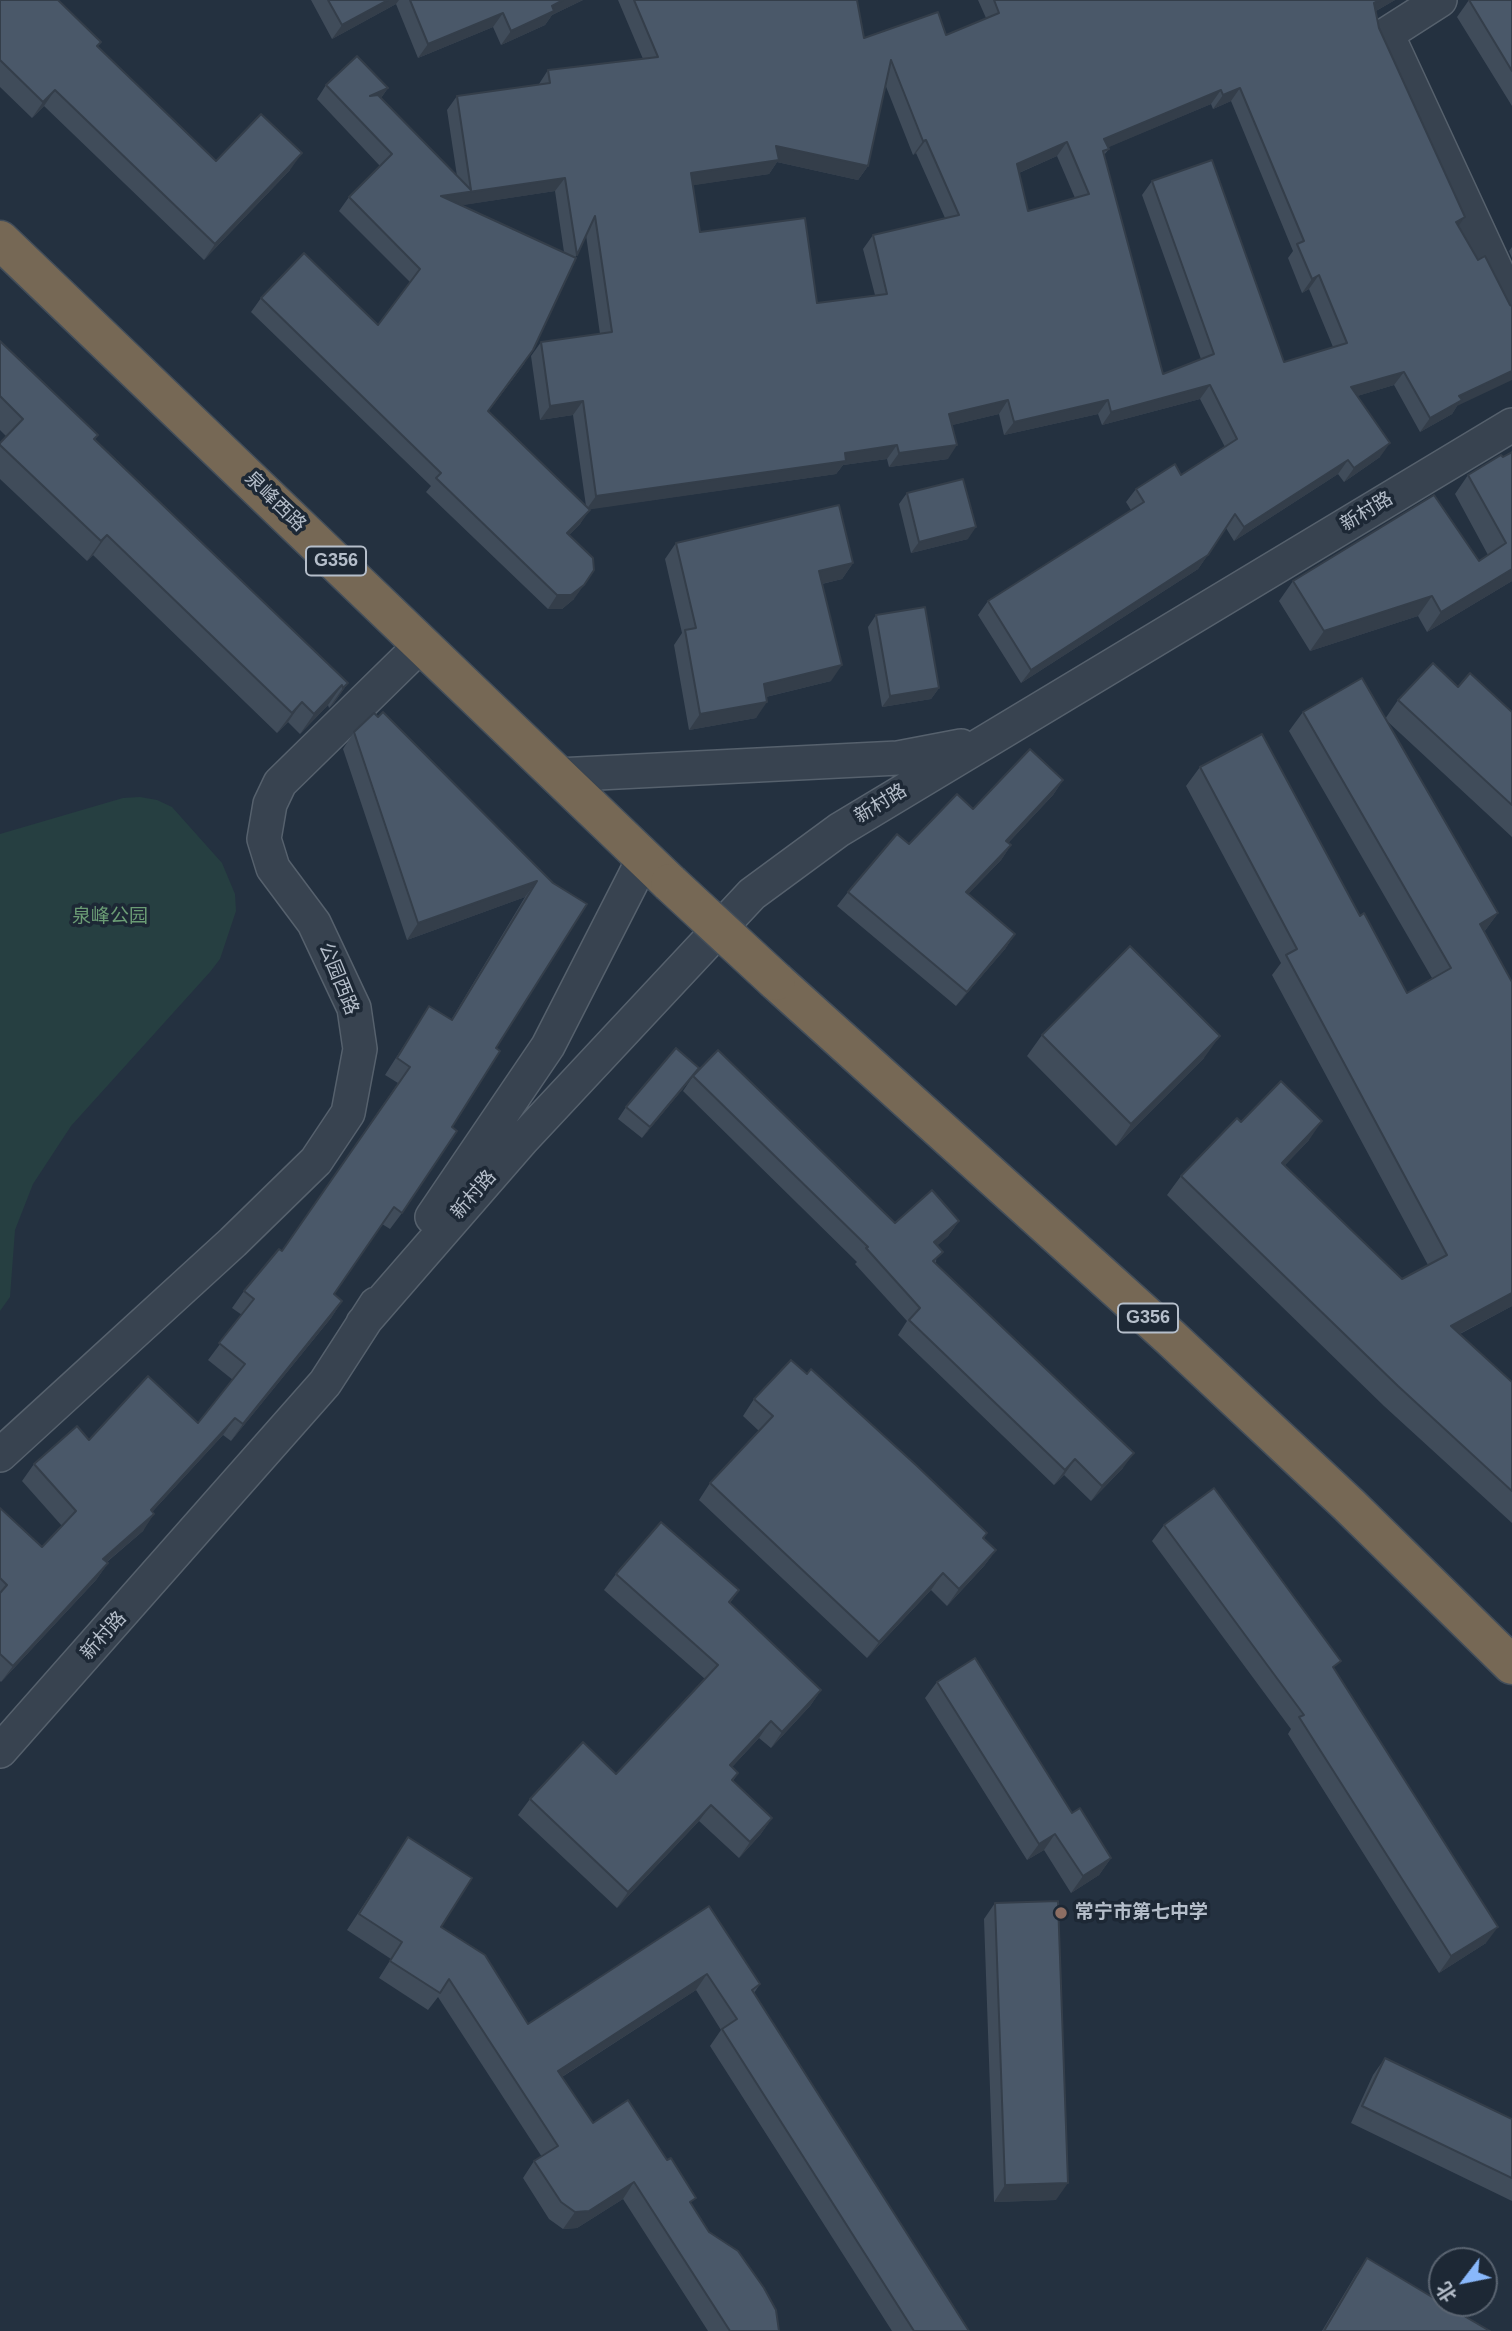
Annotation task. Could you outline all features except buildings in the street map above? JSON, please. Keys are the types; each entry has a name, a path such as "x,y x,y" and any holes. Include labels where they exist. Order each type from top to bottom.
{"highway":[{"name":"泉峰西路","path":"0,240 657,870"},
{"name":"G356","path":"657,870 1171,1338 1349,1505 1512,1665"}],"street":[{"path":"1440,0 1387,34 1512,304"},
{"name":"新村路","path":"363,1323 523,1139 752,894 839,830 1512,425"},
{"name":"公园西路","path":"0,1455 233,1242 316,1161 348,1113 360,1049 354,1008 314,923 273,867 264,839 270,804 280,783 422,644"},
{"path":"558,775 898,758 955,748 993,735"},
{"name":"新村路","path":"0,1751 325,1383 548,1046 657,870"}],"green space":[{"name":"泉峰公园","path":"123,798 157,800 172,807 222,863 235,894 236,911 220,959 71,1126 33,1184 15,1230 10,1297 0,1311 0,834"}],"place":[{"name":"常宁市第七中学","path":"1061,1913"}]}
